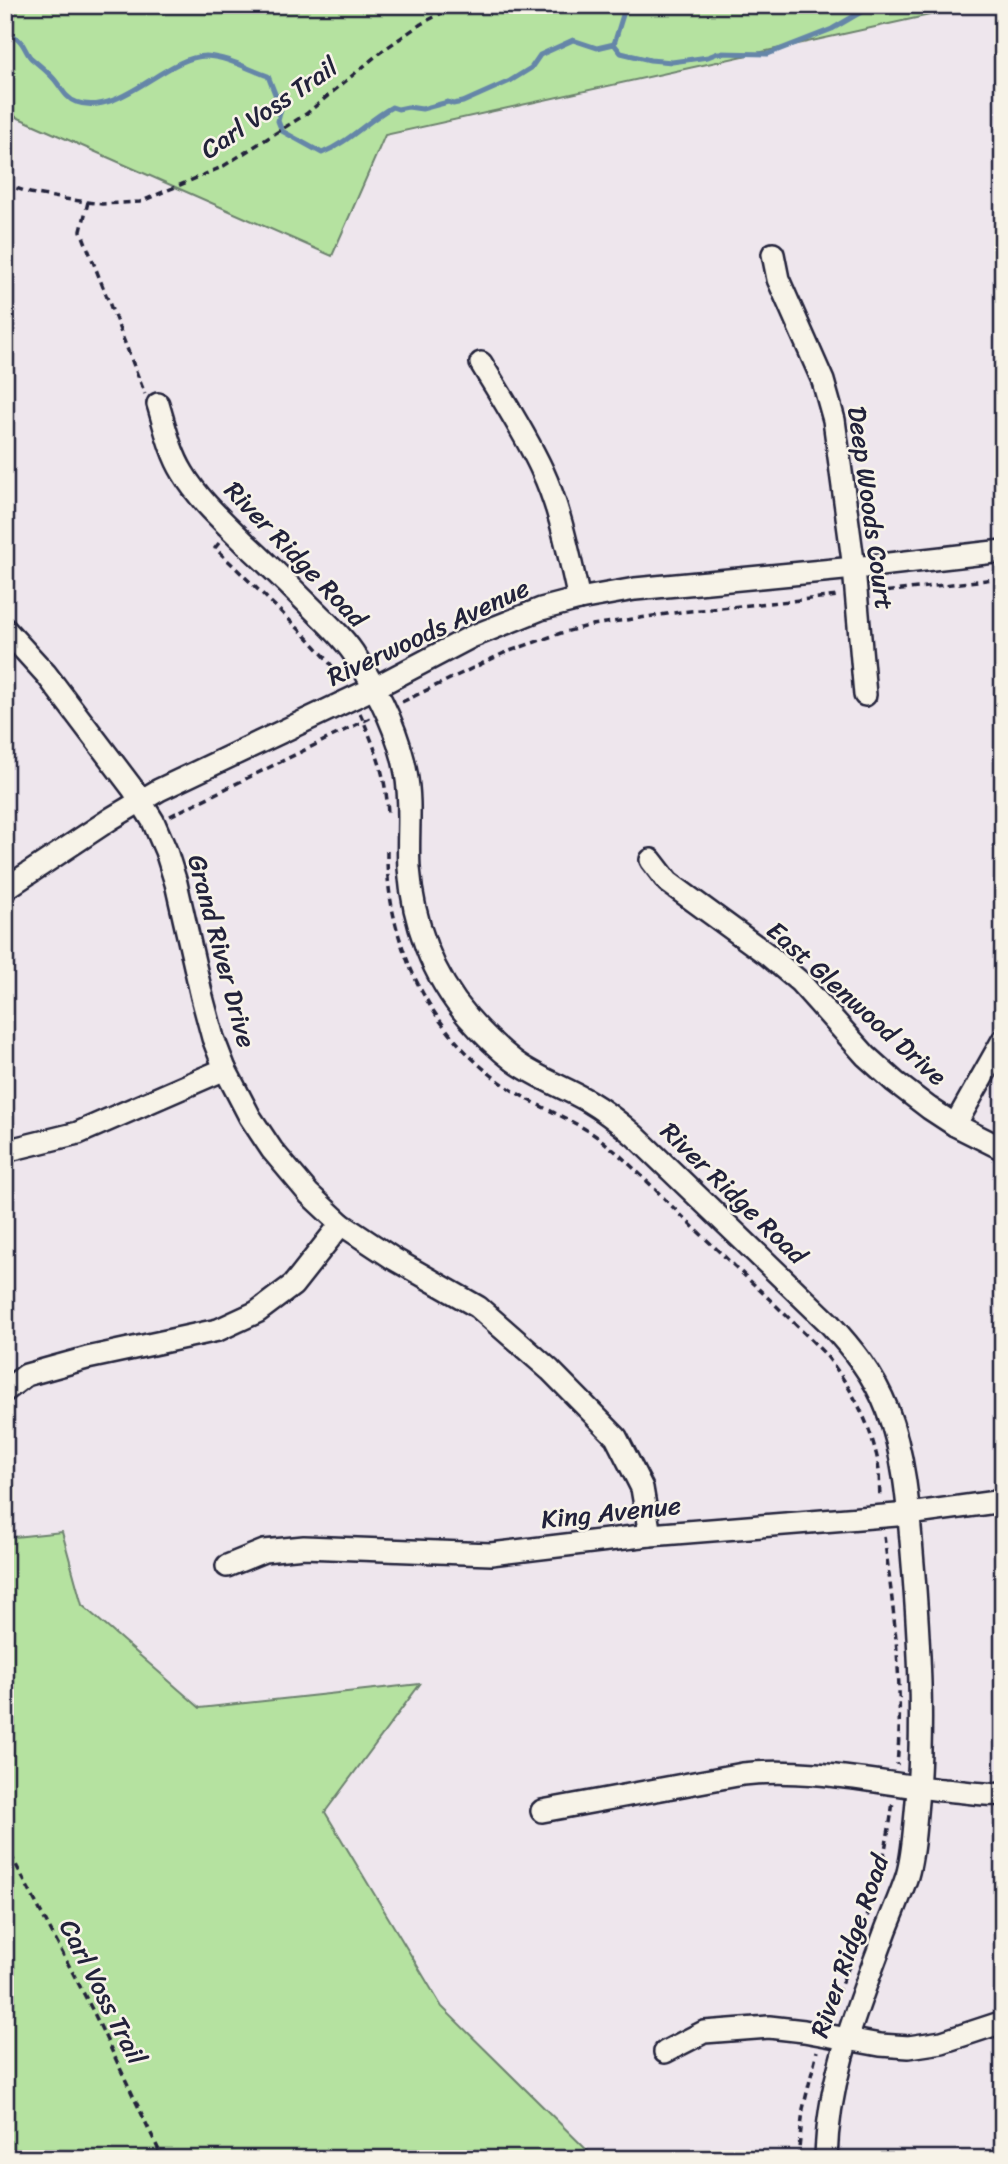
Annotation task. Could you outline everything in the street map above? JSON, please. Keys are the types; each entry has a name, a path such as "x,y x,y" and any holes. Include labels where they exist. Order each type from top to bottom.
{"street":[{"name":"Deep Woods Court","path":"773,254 778,279 823,381 834,420 854,568 865,695"},
{"path":"481,363 542,471 556,508 579,599"},
{"name":"River Ridge Road","path":"158,404 172,449 183,473 214,513 337,632 355,655 374,688 398,742 406,770 410,802 409,866 420,930 447,988 474,1024 515,1062 587,1100 635,1136 828,1322 853,1349 887,1408 896,1439 909,1514 921,1723 919,1787 907,1874 846,2039 834,2083 827,2127 826,2159"},
{"name":"Riverwoods Avenue","path":"5,889 141,801 501,624 541,609 635,589 1003,551"},
{"name":"Grand River Drive","path":"5,629 46,674 153,821 176,883 213,1038 225,1069 250,1117 272,1150 309,1194 341,1224 394,1259 478,1307 550,1370 616,1437 642,1488 650,1535"},
{"name":"East Glenwood Drive","path":"651,860 668,882 768,955 800,982 866,1056 895,1082 955,1125 1003,1149"},
{"path":"955,1125 1003,1040"},
{"path":"5,1151 78,1133 225,1069"},
{"path":"5,1391 26,1376 101,1355 218,1330 257,1312 293,1285 341,1224"},
{"name":"King Avenue","path":"227,1566 264,1551 304,1547 491,1554 650,1535 909,1514 1003,1502"},
{"path":"542,1811 743,1774 774,1771 1003,1794"},
{"path":"665,2052 704,2032 769,2027 880,2045 909,2047 942,2042 1003,2022"}],"path":[{"name":"Carl Voss Trail","path":"5,184 30,193 65,200 102,204 140,202 222,167 306,114 382,51 421,24 457,5"},
{"path":"867,594 1003,578"},
{"path":"396,705 505,653 592,625 681,612 846,596"},
{"path":"165,819 376,715"},
{"path":"883,1527 899,1688 896,1774"},
{"path":"825,2023 855,1952 876,1888 894,1797"},
{"name":"Carl Voss Trail","path":"5,1844 94,2013 163,2159"},
{"path":"798,2159 803,2109 818,2046"}],"green space":[{"path":"5,5 975,5 385,135 332,256 5,112"},
{"path":"62,1532 82,1605 200,1708 420,1684 325,1812 442,2007 596,2159 5,2159 5,1538"}],"waterway":[{"path":"614,44 626,5"},
{"path":"614,44 621,53 672,62 718,53 768,54 832,29 873,5"},
{"path":"5,31 21,42 31,58 51,76 69,98 92,105 109,102 175,65 191,59 206,56 237,64 268,76 281,109 278,121 282,131 322,153 392,107 422,109 448,102 463,102 510,81 531,68 540,55 573,40 597,48 614,44"}]}
